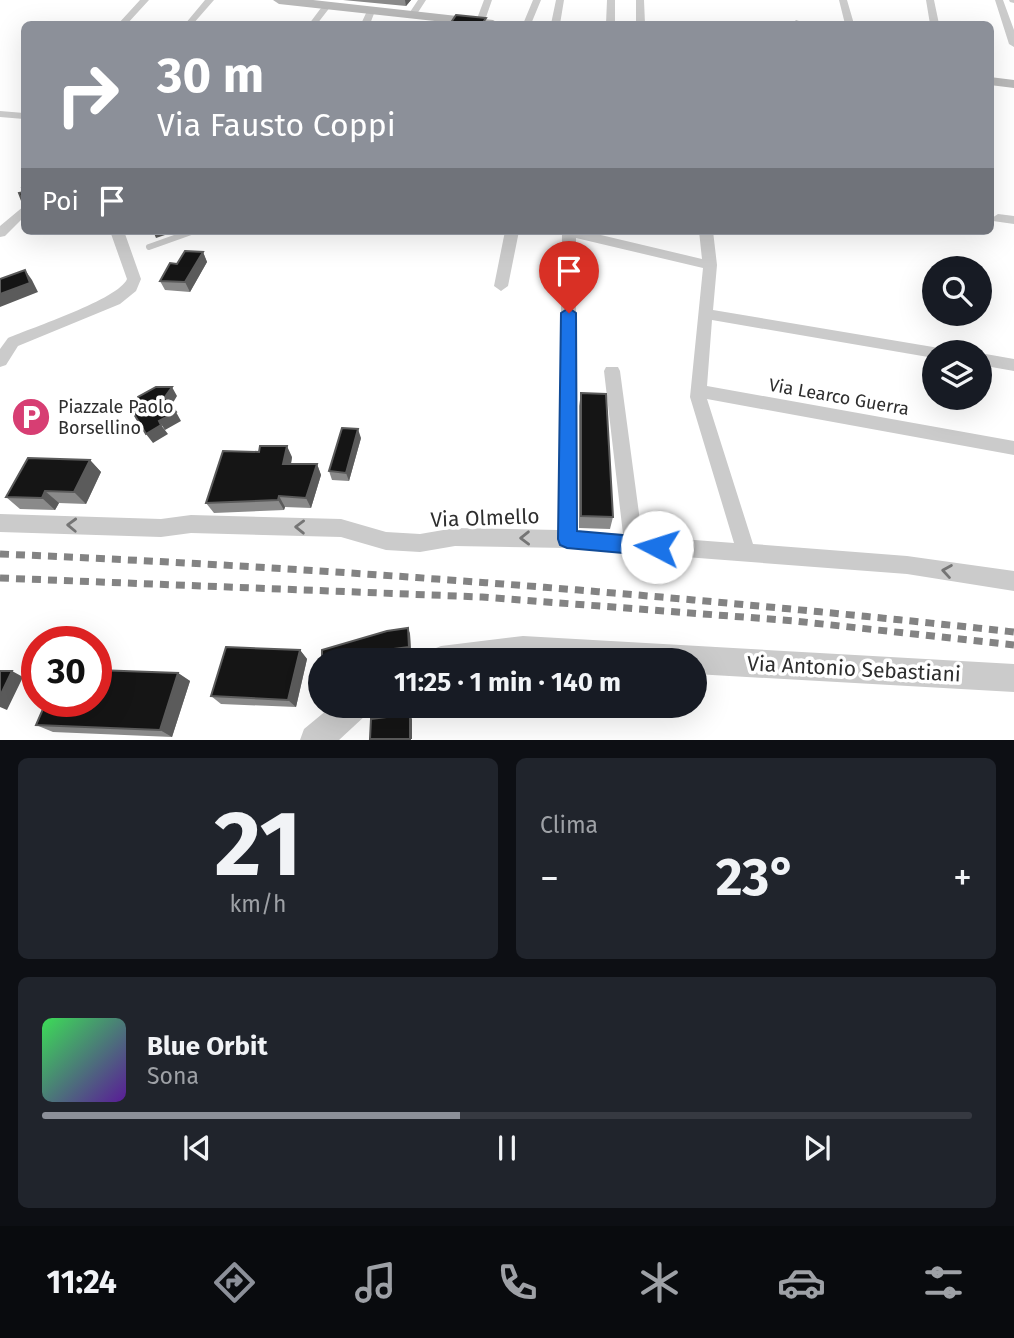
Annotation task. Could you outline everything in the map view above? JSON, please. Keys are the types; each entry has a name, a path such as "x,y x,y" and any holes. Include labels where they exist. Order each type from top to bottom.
{"main road":[{"path":"279,0 327,6 349,4 371,11 444,21"},
{"path":"994,82 1014,84"}],"street":[{"path":"125,21 145,0"},
{"path":"192,21 210,0"},
{"path":"412,15 422,0"},
{"path":"486,21 488,0"},
{"path":"528,21 537,0"},
{"path":"556,21 560,0"},
{"path":"611,0 611,21"},
{"path":"640,0 641,21"},
{"path":"843,0 849,21"},
{"path":"930,0 934,21"},
{"path":"999,0 1014,44"},
{"path":"315,21 327,6"},
{"path":"366,21 371,11"},
{"path":"0,114 21,116"},
{"path":"0,233 21,213"},
{"path":"998,218 1014,220"},
{"path":"0,361 13,342 114,300 131,287 134,279 118,235"},
{"path":"501,286 511,235"},
{"path":"567,539 568,235"},
{"path":"585,235 710,264"},
{"path":"706,235 710,264 708,314 698,397 747,554"},
{"path":"708,314 922,350"},
{"path":"992,361 1014,365"},
{"path":"612,371 634,545"},
{"name":"Via Learco Guerra","path":"699,391 1014,448"},
{"name":"Via Olmello","path":"0,523 160,528 191,524 341,528 386,541 420,543 455,537 567,539 907,565 1014,581"},
{"name":"Via Antonio Sebastiani","path":"707,661 1014,678"},
{"path":"315,740 341,718"}],"lane":[{"path":"149,247 183,235"}],"building":[{"path":"456,15 486,18 484,21 452,21"},
{"path":"185,251 203,252 185,282 160,281 170,263 177,264"},
{"path":"25,270 30,283 0,294 0,279"},
{"path":"156,387 172,387 165,397 176,412 159,421 161,425 146,434 134,414 138,397"},
{"path":"581,393 606,394 613,517 581,516"},
{"path":"342,428 358,429 346,473 329,471"},
{"path":"260,446 287,446 283,464 317,464 306,498 279,496 278,500 206,503 223,451 259,452"},
{"path":"28,458 90,460 74,492 45,491 42,498 6,497"},
{"path":"408,628 409,647 329,648 387,631"},
{"path":"226,647 300,650 288,700 211,696"},
{"path":"0,671 12,671 0,696"},
{"path":"112,671 178,673 160,730 36,725 39,717 112,717"},
{"path":"410,718 410,739 370,739 371,719"}],"railway":[{"path":"0,554 508,584 1014,632"},
{"path":"0,578 482,597 795,621 1014,645"}],"place":[{"name":"Piazzale Paolo Borsellino","path":"31,417"}],"route":[{"path":"569,313 567,539 657,547"}]}
